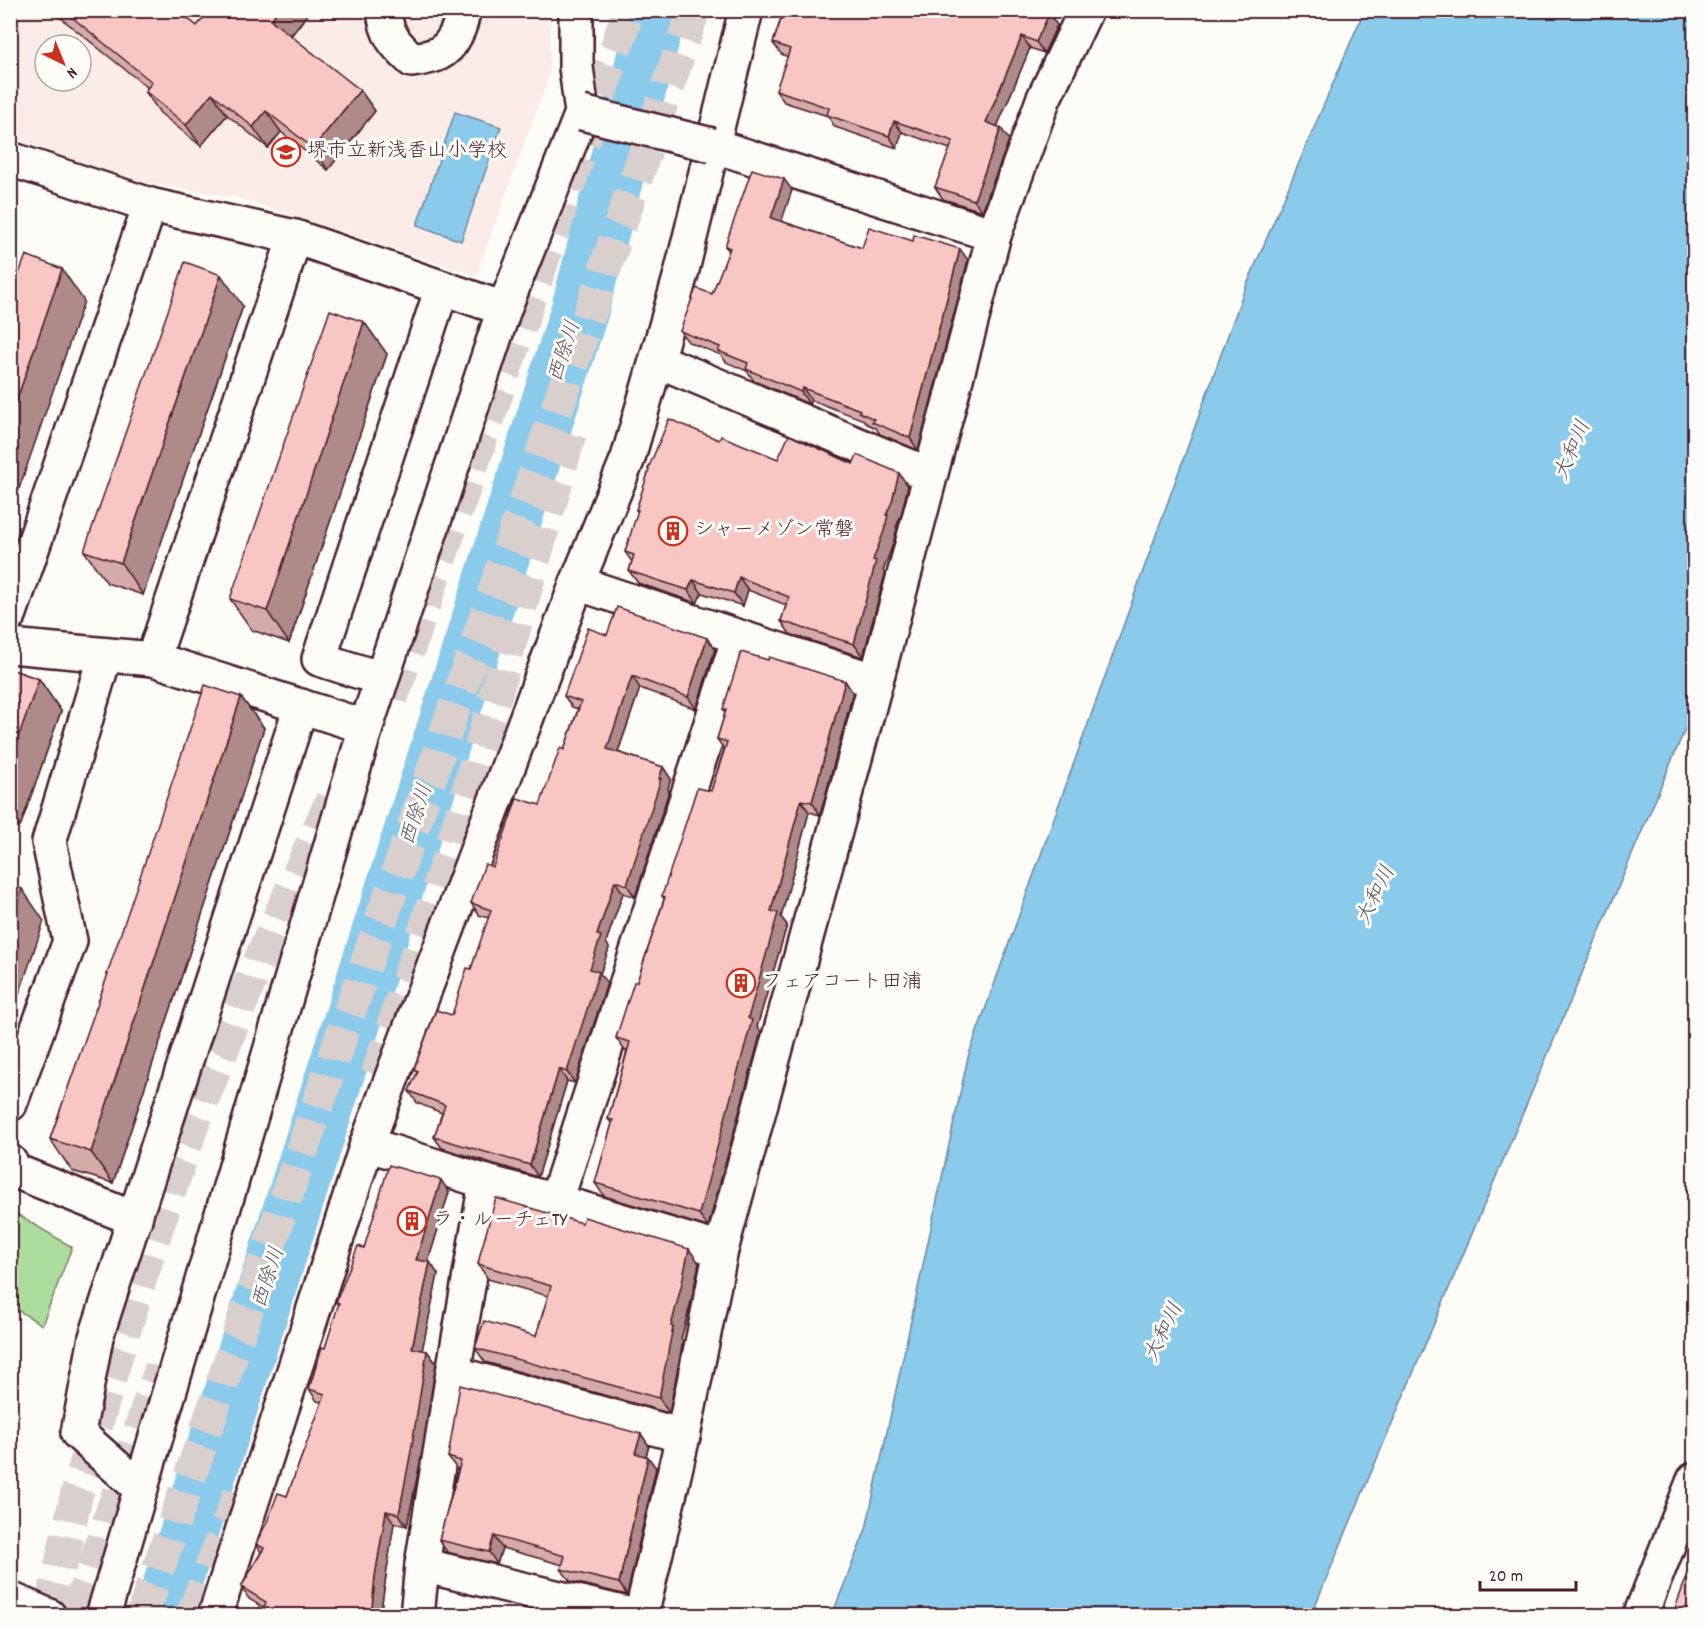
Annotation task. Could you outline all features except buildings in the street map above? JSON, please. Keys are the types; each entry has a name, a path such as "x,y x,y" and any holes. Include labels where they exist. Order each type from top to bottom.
{"street":[{"path":"384,10 385,23 394,43 412,60 434,57 450,46 462,20 463,10"},
{"path":"103,1616 366,727 504,309 582,113 576,67 576,10"},
{"path":"215,1616 367,1144 577,583 628,458 681,274 746,10"},
{"path":"641,1616 683,1436 721,1250 876,681 994,235 1043,100 1086,10"},
{"path":"582,113 712,145 994,235"},
{"path":"10,159 150,205 295,237 504,309"},
{"path":"10,614 150,205"},
{"path":"153,659 295,237"},
{"path":"382,679 319,659 442,288"},
{"path":"657,360 930,475"},
{"path":"577,583 876,681"},
{"path":"556,1201 739,637"},
{"path":"10,646 153,659 366,727"},
{"path":"10,1104 70,941 49,842 105,655"},
{"path":"141,1490 78,1433 96,1337 301,706"},
{"path":"367,1144 486,1182 721,1250"},
{"path":"10,1162 15,1171 135,1219"},
{"path":"417,1616 422,1565 486,1182"},
{"path":"453,1373 683,1436"},
{"path":"1640,1616 1695,1480"},
{"path":"422,1565 635,1616"}],"shaded area":[{"name":"堺市立新浅香山小学校","path":"11,11 551,11 549,76 476,276 239,198 132,181 90,164 11,139"}],"green space":[{"path":"10,1210 72,1247 42,1325 11,1306"}],"water":[{"name":"大和川","path":"1364,11 1694,11 1694,708 1311,1615 832,1615 866,1529 968,1057 1242,296"},
{"path":"455,112 501,127 461,241 417,225"}],"waterway":[{"name":"西除川","path":"162,1616 580,309 658,10"}],"tunnel":[{"path":"392,698 629,10"},
{"path":"142,1616 694,10"},
{"path":"377,1075 453,843 573,424"},
{"path":"49,1616 76,1497 115,1361 191,1130 246,991 336,790"},
{"path":"76,1616 161,1368"},
{"path":"192,1616 240,1492"}],"place":[{"name":"堺市立新浅香山小学校","path":"286,152"},
{"name":"シャーメゾン常磐","path":"673,531"},
{"name":"フェアコート田浦","path":"741,983"},
{"name":"ラ・ルーチェTY","path":"412,1221"}]}
